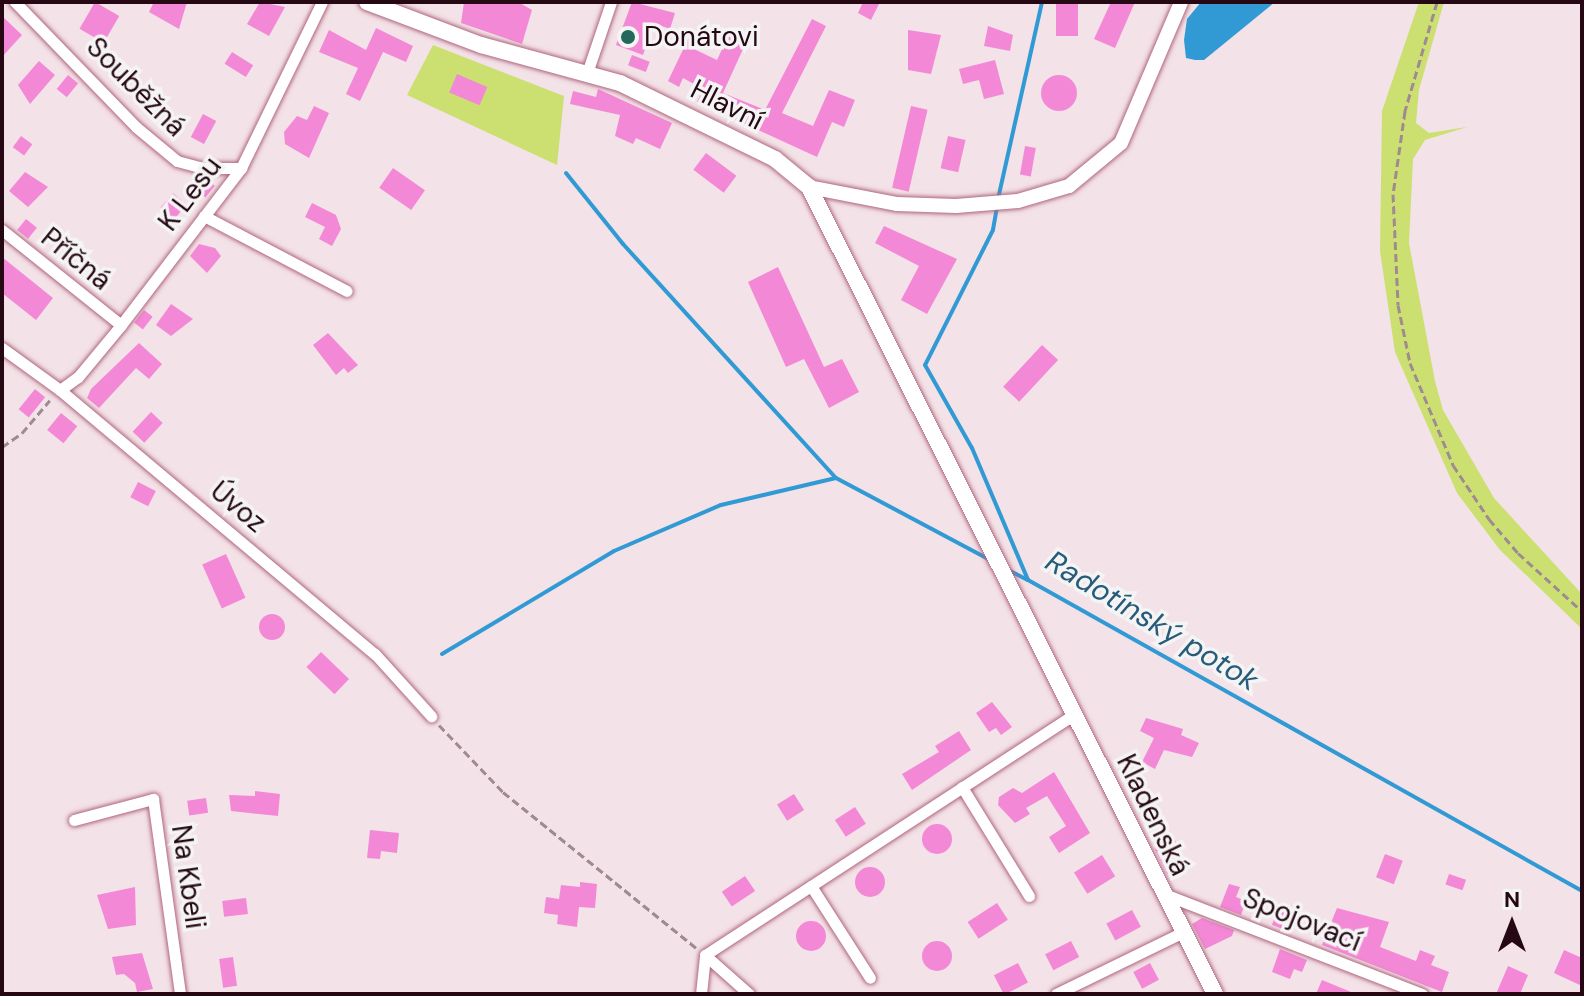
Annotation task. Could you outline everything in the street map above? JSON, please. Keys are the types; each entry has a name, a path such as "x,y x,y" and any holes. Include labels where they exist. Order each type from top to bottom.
{"main road":[{"name":"Hlavní","path":"367,2 481,45 587,73 656,98 746,143 809,187 1047,657"},
{"name":"Kladenská","path":"1047,657 1215,994"}],"street":[{"name":"Souběžná","path":"15,2 136,127 177,161 203,168 241,168"},
{"name":"K Lesu","path":"60,390 78,377 121,325 241,168 322,2"},
{"path":"587,73 611,2"},
{"path":"809,187 897,204 956,206 1018,201 1069,186 1121,143 1181,2"},
{"path":"204,216 347,291"},
{"name":"Příčná","path":"2,230 121,325"},
{"name":"Úvoz","path":"2,348 60,390 375,654 431,716"},
{"path":"705,955 1074,714"},
{"path":"962,787 1029,896"},
{"name":"Na Kbeli","path":"74,820 153,799 180,994"},
{"path":"811,886 870,978"},
{"name":"Spojovací","path":"1163,894 1422,994"},
{"path":"1056,994 1183,932"},
{"path":"701,994 705,955"},
{"path":"705,955 749,994"}],"path":[{"path":"1437,2 1405,111 1393,194 1398,305 1410,363 1453,465 1489,519 1518,553 1582,611"},
{"path":"2,447 22,433 60,390"},
{"path":"431,716 503,792 705,955"}],"green space":[{"path":"1419,2 1444,2 1419,90 1416,123 1429,133 1467,127 1425,140 1413,159 1409,243 1435,381 1443,410 1494,498 1582,594 1582,629 1500,550 1457,493 1395,352 1380,251 1382,111"},
{"path":"433,45 564,96 557,165 407,95"}],"water":[{"path":"1201,2 1275,2 1204,60 1195,60 1186,58 1184,40 1187,19"}],"building":[{"path":"95,2 119,16 104,43 80,29"},
{"path":"154,2 187,2 179,29 149,12"},
{"path":"260,2 285,7 269,36 247,24"},
{"path":"464,2 518,2 532,10 522,44 461,23"},
{"path":"632,2 675,13 670,29 654,23 643,55 616,45"},
{"path":"863,2 880,2 871,20 858,13"},
{"path":"1056,2 1078,2 1078,36 1056,36"},
{"path":"1111,2 1135,2 1115,48 1094,39"},
{"path":"2,16 22,35 2,57"},
{"path":"812,19 826,26 782,113 813,126 829,90 855,100 844,127 832,122 817,157 697,102 703,89 683,78 679,87 668,81 692,31 703,36 696,50 717,60 732,28 749,36 723,93 765,110"},
{"path":"988,26 1013,35 1010,51 984,46"},
{"path":"376,28 413,46 406,62 383,52 360,101 346,94 358,68 319,52 329,30 366,50"},
{"path":"908,30 941,35 931,74 908,70"},
{"path":"232,52 253,65 246,77 225,64"},
{"path":"632,55 650,62 646,72 628,65"},
{"path":"995,60 1004,94 984,99 979,80 963,84 959,69"},
{"path":"39,61 55,75 30,104 18,85"},
{"path":"457,74 487,87 480,105 449,92"},
{"path":"68,75 78,83 67,97 57,89"},
{"path":"1059,75 1071,81 1077,93 1071,105 1059,111 1047,105 1041,93 1047,81"},
{"path":"598,89 672,123 660,149 636,138 633,144 615,136 620,115 570,104 573,91 596,97"},
{"path":"314,106 329,113 309,158 285,144 284,132 297,116 307,120"},
{"path":"911,106 928,110 909,192 892,188"},
{"path":"203,114 216,121 204,144 191,137"},
{"path":"21,136 32,144 24,156 13,147"},
{"path":"948,136 966,140 958,172 941,168"},
{"path":"1025,146 1036,148 1031,176 1020,175"},
{"path":"706,153 736,176 724,193 693,170"},
{"path":"393,168 425,190 411,210 379,188"},
{"path":"25,172 48,187 28,207 9,191"},
{"path":"204,177 215,186 205,197 195,189"},
{"path":"173,193 187,205 174,219 161,207"},
{"path":"312,203 336,215 341,229 332,246 319,239 325,227 305,217"},
{"path":"26,219 37,228 28,239 17,230"},
{"path":"884,226 957,259 927,314 901,300 919,266 875,243"},
{"path":"199,244 215,248 221,256 207,273 190,256"},
{"path":"2,257 53,298 36,320 2,293"},
{"path":"778,267 824,367 842,359 859,392 829,408 804,359 786,367 748,282"},
{"path":"171,304 193,319 171,336 156,325"},
{"path":"144,310 153,317 143,329 134,323"},
{"path":"328,333 358,365 348,373 344,368 336,375 313,345"},
{"path":"139,343 162,364 149,379 136,368 99,408 87,398 91,389"},
{"path":"1042,345 1058,360 1019,402 1003,387"},
{"path":"35,389 45,397 29,417 19,409"},
{"path":"151,412 163,423 144,443 133,432"},
{"path":"61,413 77,426 63,443 47,430"},
{"path":"138,482 156,491 148,506 130,497"},
{"path":"226,554 246,598 222,608 202,565"},
{"path":"272,614 282,617 285,627 282,637 272,640 262,637 259,627 262,617"},
{"path":"321,652 349,679 334,694 306,667"},
{"path":"992,702 1012,727 1001,735 996,728 989,732 976,713"},
{"path":"1146,718 1183,729 1181,735 1199,743 1192,757 1164,750 1155,769 1142,762 1154,738 1140,731"},
{"path":"959,731 971,750 912,790 902,774 939,752 935,746"},
{"path":"1054,772 1090,833 1059,853 1049,837 1066,826 1047,796 1026,808 1030,814 1015,823 998,805 999,797 1013,788 1022,793"},
{"path":"255,791 280,794 278,816 231,811 229,795 255,796"},
{"path":"794,794 804,810 787,821 777,805"},
{"path":"206,798 208,813 189,815 187,801"},
{"path":"855,807 866,824 846,837 835,820"},
{"path":"937,824 943,825 951,833 951,845 943,853 937,854 931,853 923,845 922,839 923,833 931,825"},
{"path":"370,830 399,833 397,853 381,851 380,859 367,858"},
{"path":"1174,838 1187,865 1167,875 1154,848"},
{"path":"1385,854 1403,861 1394,884 1376,877"},
{"path":"1102,855 1115,876 1087,894 1074,872"},
{"path":"870,867 876,868 884,876 884,888 876,896 870,897 864,896 856,888 855,882 856,876 864,868"},
{"path":"1449,874 1466,880 1462,890 1445,884"},
{"path":"745,876 755,891 732,907 722,892"},
{"path":"580,882 597,884 595,908 579,907 577,927 557,924 558,915 544,913 546,897 559,899 561,885 580,887"},
{"path":"1229,884 1240,887 1236,897 1246,901 1241,915 1220,907"},
{"path":"135,887 136,925 108,929 97,895"},
{"path":"246,898 248,914 224,917 222,901"},
{"path":"997,903 1008,920 979,939 968,922"},
{"path":"1337,908 1389,922 1380,947 1416,961 1420,950 1435,956 1431,965 1449,972 1442,992 1322,945"},
{"path":"1278,909 1296,916 1290,932 1272,925"},
{"path":"1132,910 1141,927 1115,940 1106,924"},
{"path":"1202,918 1234,930 1232,936 1205,949 1192,924"},
{"path":"811,921 817,922 825,930 825,942 817,950 811,951 805,950 797,942 796,936 797,930 805,922"},
{"path":"937,941 943,942 951,950 951,962 943,970 937,971 931,970 923,962 922,956 923,950 931,942"},
{"path":"1071,941 1079,957 1053,970 1045,954"},
{"path":"1280,949 1307,960 1302,972 1294,969 1290,979 1272,972"},
{"path":"1564,950 1582,958 1582,986 1554,973"},
{"path":"142,953 153,989 137,992 135,983 124,974 116,975 112,957"},
{"path":"233,957 237,986 223,988 219,959"},
{"path":"1018,963 1028,983 1003,994 994,975"},
{"path":"1150,963 1159,980 1142,989 1133,972"},
{"path":"1508,966 1528,975 1520,994 1496,994"},
{"path":"1322,980 1356,994 1316,994"}],"waterway":[{"name":"Radotínský potok","path":"998,199 1042,2"},
{"path":"566,173 623,244 835,477"},
{"name":"Radotínský potok","path":"997,207 993,230 925,365 972,448 1028,580 1582,891"},
{"path":"442,654 614,551 721,505 836,478 990,560"},
{"path":"1008,570 1028,580"}],"place":[{"name":"Donátovi","path":"628,37"}]}
